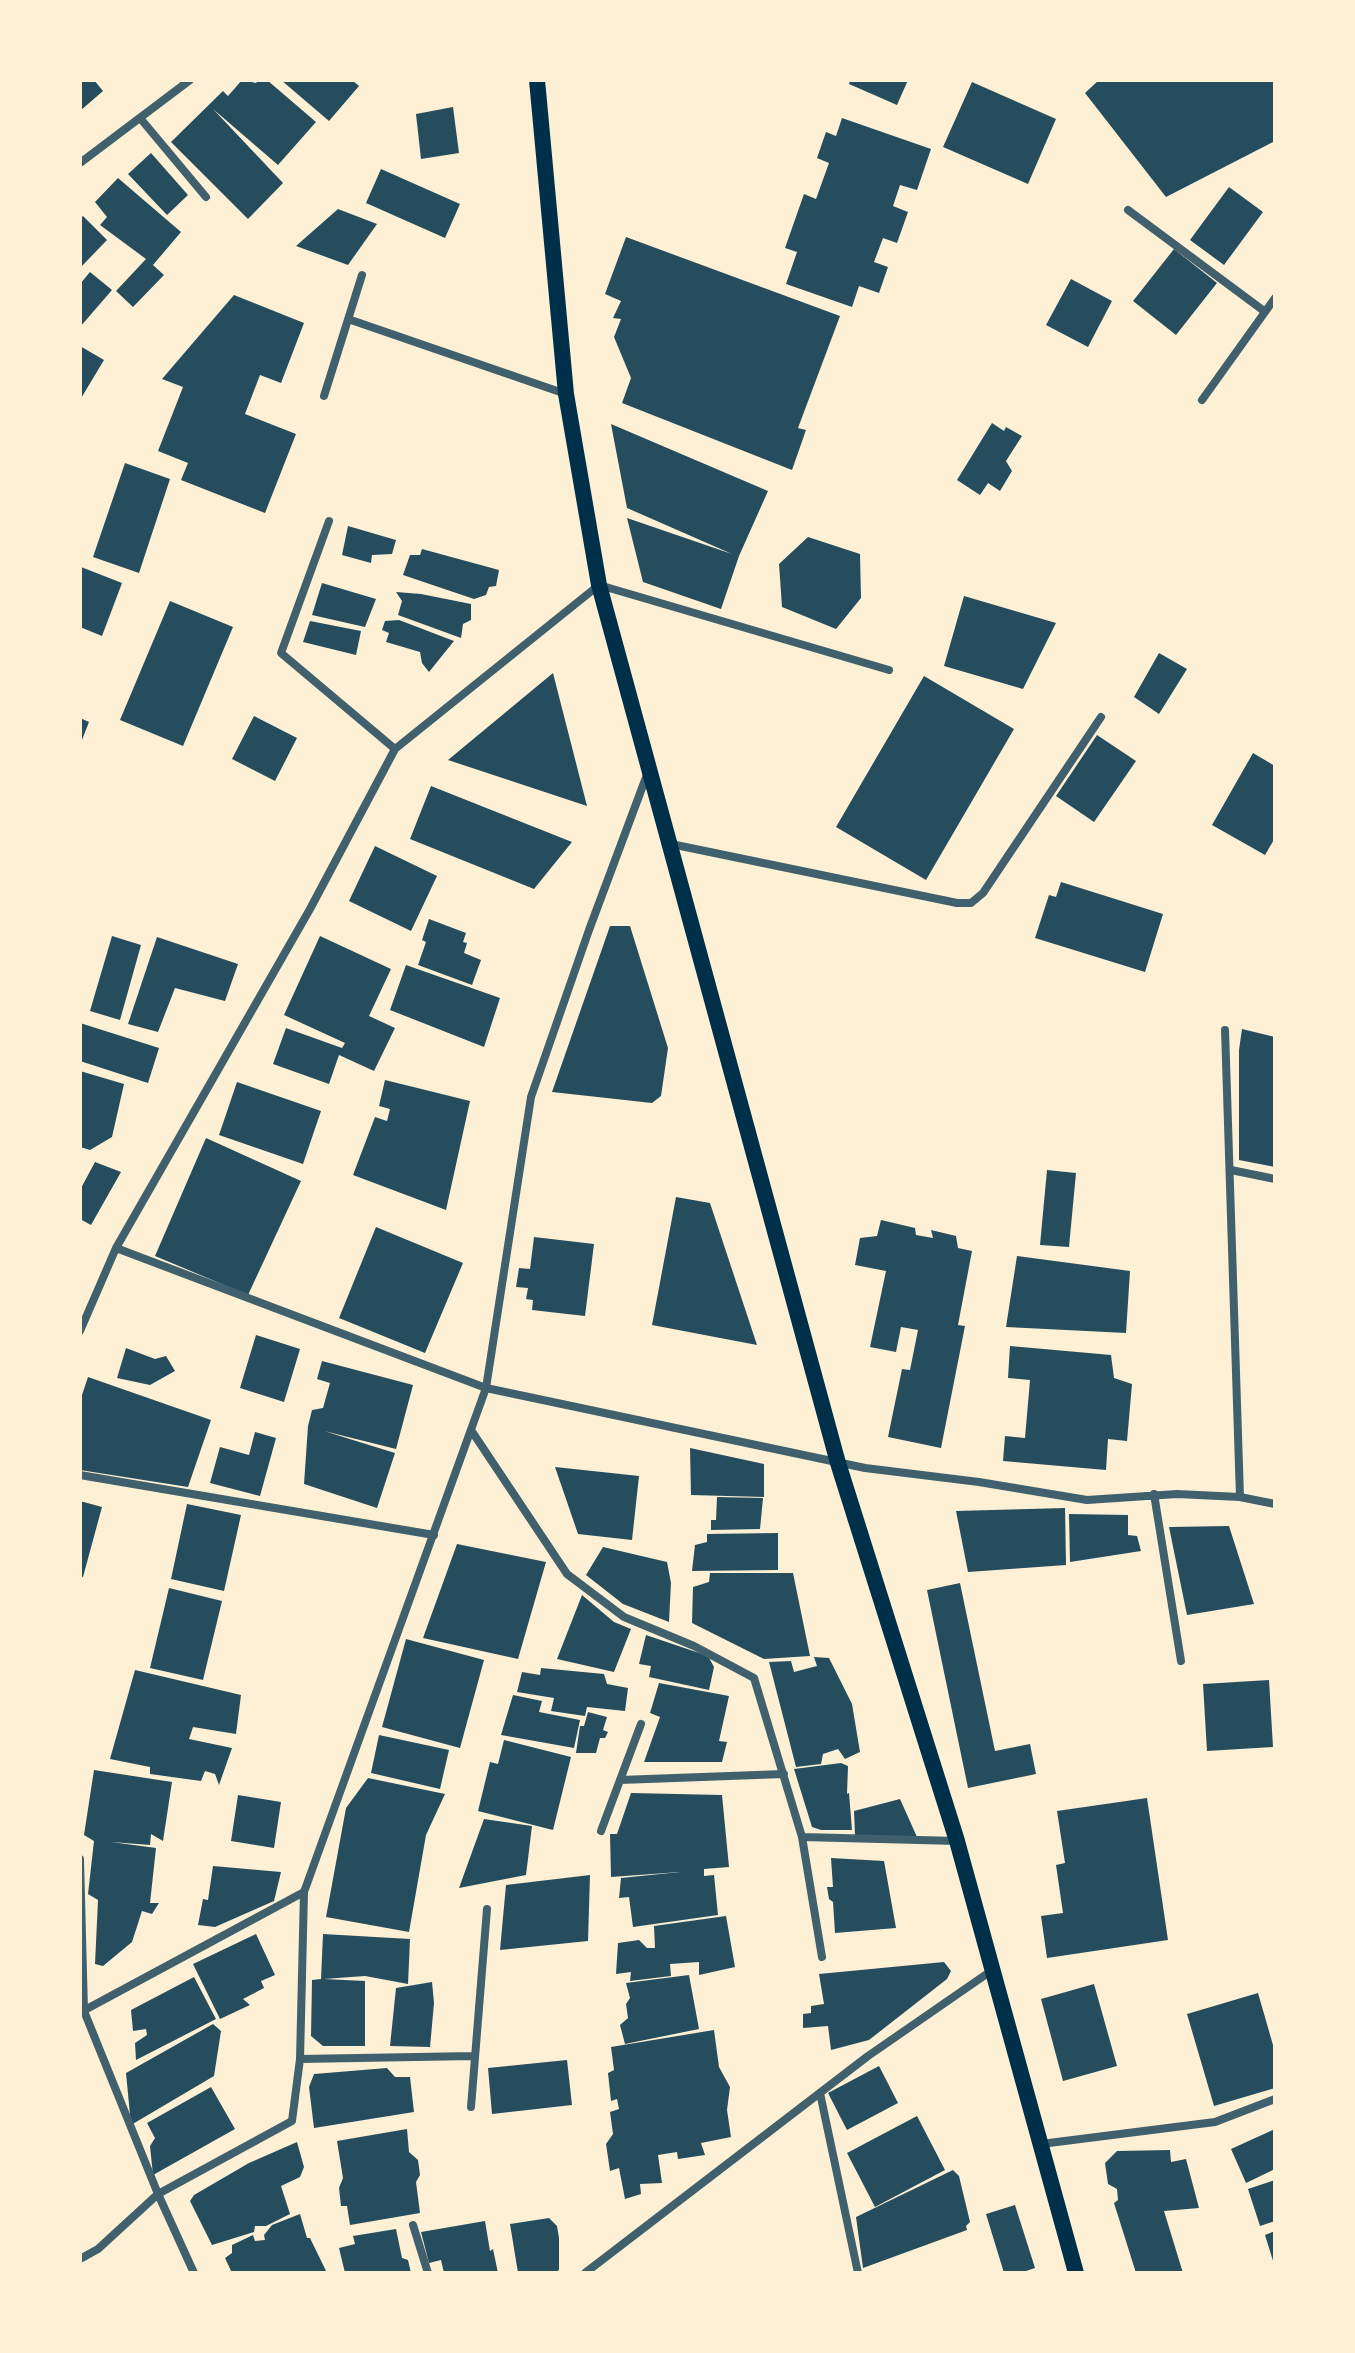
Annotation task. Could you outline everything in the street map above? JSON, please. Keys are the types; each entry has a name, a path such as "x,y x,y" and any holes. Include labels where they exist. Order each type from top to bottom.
{"main road":[{"path":"537,80 566,394 599,585 838,1463 957,1841 1076,2273"}],"street":[{"path":"80,163 190,80"},
{"path":"140,118 206,197"},
{"path":"1128,210 1264,311"},
{"path":"324,396 362,275"},
{"path":"1202,400 1275,298"},
{"path":"348,319 566,394"},
{"path":"329,521 281,653 395,749"},
{"path":"80,1331 116,1248 310,909 395,749 599,585 889,670"},
{"path":"670,844 957,903 971,903 983,893 1101,717"},
{"path":"80,2259 98,2249 158,2194 292,2121 300,2059 304,1892 486,1388 531,1097 650,768"},
{"path":"1225,1030 1240,1497"},
{"path":"1231,1170 1275,1179"},
{"path":"116,1248 486,1388 838,1463 1087,1500 1154,1494 1240,1497 1275,1504"},
{"path":"471,1430 567,1574 624,1617 694,1646 754,1678 802,1837 822,1957"},
{"path":"80,1475 434,1535"},
{"path":"1154,1494 1181,1661"},
{"path":"601,1831 641,1724"},
{"path":"620,1780 784,1774"},
{"path":"802,1837 957,1841"},
{"path":"80,1859 82,2011 194,2273"},
{"path":"82,2011 304,1892"},
{"path":"471,2107 487,1909"},
{"path":"585,2273 820,2093 991,1971"},
{"path":"300,2059 474,2056"},
{"path":"820,2093 858,2273"},
{"path":"1041,2144 1215,2122 1275,2099"},
{"path":"413,2225 428,2273"}],"building":[{"path":"80,80 94,80 103,91 80,111"},
{"path":"242,80 256,83 267,80 316,122 278,165 213,109 283,183 248,219 171,142 223,91 228,96"},
{"path":"281,80 352,80 359,86 329,121"},
{"path":"850,80 908,80 897,105 849,84"},
{"path":"1099,80 1275,80 1275,141 1166,197 1085,93"},
{"path":"972,82 1056,119 1028,184 943,147"},
{"path":"453,107 459,153 421,159 416,114"},
{"path":"842,118 931,149 917,190 900,185 893,206 908,212 897,243 883,238 874,262 888,267 879,293 859,286 852,307 786,284 797,252 785,248 804,194 816,199 829,163 817,158 826,132 836,136"},
{"path":"151,153 188,195 167,215 128,174"},
{"path":"381,169 460,204 445,238 366,203"},
{"path":"118,178 181,232 153,265 164,275 133,307 116,291 146,259 100,225 107,217 95,202"},
{"path":"1229,187 1263,212 1224,265 1190,240"},
{"path":"338,209 377,224 348,265 296,246"},
{"path":"83,216 107,240 80,268 80,219"},
{"path":"626,237 840,316 798,428 806,430 792,470 622,403 631,378 614,337 621,319 613,318 621,301 605,294"},
{"path":"1174,249 1217,283 1176,335 1133,301"},
{"path":"90,272 112,290 80,327 80,284"},
{"path":"1071,279 1112,301 1088,347 1046,325"},
{"path":"234,295 304,323 281,383 260,375 245,414 296,434 265,513 181,480 188,463 158,451 183,387 162,379"},
{"path":"80,346 104,360 80,400"},
{"path":"992,423 1004,431 1006,427 1022,436 1006,461 1012,471 1000,491 988,483 980,495 957,480"},
{"path":"611,424 768,491 739,556 721,609 643,582 627,518 732,554 627,508"},
{"path":"125,463 170,479 139,573 93,557"},
{"path":"348,526 396,540 392,554 372,555 371,563 342,555"},
{"path":"808,537 860,554 861,598 836,629 782,607 779,564"},
{"path":"422,549 499,570 496,586 489,587 486,595 474,599 403,575 410,555 420,555"},
{"path":"81,567 122,583 102,636 80,627"},
{"path":"322,583 376,599 365,627 312,615"},
{"path":"396,592 471,604 471,620 463,624 461,638 398,615 402,601"},
{"path":"964,596 1056,623 1023,689 944,666"},
{"path":"170,601 233,627 183,746 120,720"},
{"path":"399,620 454,641 429,672 422,663 420,652 386,642 389,633 382,630 385,621"},
{"path":"310,621 361,631 356,655 303,642"},
{"path":"1159,653 1187,669 1159,714 1134,697"},
{"path":"553,673 587,806 448,760"},
{"path":"924,676 1014,729 926,880 836,827"},
{"path":"254,716 297,738 275,781 232,759"},
{"path":"80,718 89,722 80,745"},
{"path":"1097,735 1136,761 1094,822 1056,796"},
{"path":"1253,753 1275,766 1275,838 1265,855 1212,825"},
{"path":"431,786 572,842 534,889 410,839"},
{"path":"375,846 437,876 411,931 349,901"},
{"path":"1061,882 1163,914 1145,972 1035,938 1049,895 1056,897"},
{"path":"429,919 466,933 464,953 481,960 472,985 418,965 426,942 422,940"},
{"path":"610,926 630,926 668,1048 661,1096 652,1103 552,1092"},
{"path":"112,936 141,945 120,1020 90,1011"},
{"path":"320,936 391,969 369,1016 395,1028 374,1071 339,1055 329,1084 273,1064 286,1028 342,1048 345,1043 284,1015"},
{"path":"157,937 238,964 225,1001 175,988 158,1032 128,1024"},
{"path":"406,965 500,998 484,1047 390,1010"},
{"path":"80,1023 159,1048 148,1083 80,1061"},
{"path":"1242,1029 1275,1037 1275,1167 1239,1160 1239,1050"},
{"path":"80,1071 124,1084 112,1137 90,1150 80,1147"},
{"path":"385,1080 470,1101 446,1210 353,1175 375,1117 387,1121 390,1109 379,1106"},
{"path":"237,1082 321,1111 303,1164 219,1135"},
{"path":"206,1138 301,1181 248,1295 155,1256"},
{"path":"95,1162 121,1172 91,1225 80,1219 80,1190"},
{"path":"1047,1170 1076,1173 1069,1247 1040,1245"},
{"path":"676,1197 710,1203 757,1345 652,1325"},
{"path":"881,1220 915,1228 916,1235 933,1238 931,1230 956,1236 958,1248 972,1251 958,1325 965,1326 941,1448 888,1437 902,1369 910,1370 918,1330 901,1327 896,1352 870,1347 886,1271 855,1265 860,1238 877,1236"},
{"path":"376,1227 463,1263 425,1353 339,1318"},
{"path":"534,1237 594,1244 585,1316 532,1310 533,1300 526,1299 528,1288 516,1287 519,1268 530,1269"},
{"path":"1017,1256 1130,1271 1126,1333 1006,1327"},
{"path":"256,1335 300,1349 284,1402 240,1388"},
{"path":"1010,1346 1111,1355 1114,1378 1132,1384 1127,1441 1108,1439 1106,1470 1003,1461 1005,1436 1025,1438 1030,1380 1008,1378"},
{"path":"126,1348 155,1359 166,1356 175,1371 150,1385 117,1378"},
{"path":"322,1361 413,1385 396,1449 324,1431 395,1453 377,1508 304,1484 312,1410 323,1408 330,1383 317,1379"},
{"path":"88,1377 211,1420 188,1487 80,1470 80,1401"},
{"path":"255,1432 276,1438 260,1496 210,1483 220,1447 249,1455"},
{"path":"690,1448 764,1464 764,1497 691,1495"},
{"path":"555,1467 639,1476 632,1540 578,1534"},
{"path":"717,1497 763,1498 760,1529 711,1530 711,1520 716,1520"},
{"path":"80,1501 102,1507 83,1577 80,1576"},
{"path":"187,1504 241,1515 224,1591 171,1579"},
{"path":"1065,1508 1066,1565 968,1572 956,1511"},
{"path":"1069,1514 1128,1515 1128,1535 1137,1536 1141,1551 1070,1562"},
{"path":"1229,1526 1254,1604 1187,1615 1169,1527"},
{"path":"778,1533 778,1570 692,1571 695,1545 707,1542 707,1534"},
{"path":"457,1544 546,1562 518,1659 423,1638"},
{"path":"603,1547 667,1562 671,1583 669,1622 623,1604 586,1575"},
{"path":"710,1573 793,1573 810,1656 764,1659 692,1623 693,1587 709,1582"},
{"path":"960,1583 995,1751 1030,1744 1036,1774 968,1788 927,1590"},
{"path":"169,1588 222,1601 203,1680 150,1668"},
{"path":"582,1595 614,1622 631,1629 614,1672 557,1659"},
{"path":"646,1635 708,1656 714,1667 709,1690 649,1677 651,1666 639,1664"},
{"path":"406,1639 484,1660 460,1748 382,1727"},
{"path":"814,1657 829,1658 852,1704 860,1752 845,1759 838,1749 823,1754 821,1764 796,1767 769,1662 791,1661 794,1672 817,1666"},
{"path":"541,1668 604,1674 607,1684 628,1688 625,1711 587,1707 585,1716 551,1711 554,1698 517,1692 522,1672 540,1675"},
{"path":"135,1670 241,1695 236,1734 193,1727 189,1739 232,1748 219,1785 215,1774 205,1771 201,1781 150,1774 150,1767 110,1759"},
{"path":"1269,1680 1273,1747 1207,1751 1203,1684"},
{"path":"659,1683 729,1696 719,1741 727,1742 722,1762 644,1762 660,1717 650,1713"},
{"path":"513,1695 542,1701 539,1712 580,1720 574,1748 501,1735"},
{"path":"588,1712 607,1717 603,1730 608,1732 605,1738 600,1738 596,1753 576,1753 580,1726 584,1726"},
{"path":"379,1735 449,1750 440,1789 371,1773"},
{"path":"504,1740 571,1757 553,1830 478,1811 490,1762 498,1764"},
{"path":"841,1763 848,1766 847,1794 852,1830 812,1827 794,1769"},
{"path":"94,1770 172,1782 163,1841 151,1834 150,1845 111,1842 156,1848 150,1903 159,1903 152,1914 142,1911 132,1942 103,1966 95,1964 98,1900 88,1894 94,1841 84,1835"},
{"path":"368,1778 445,1794 426,1835 409,1932 326,1917 346,1808"},
{"path":"631,1793 722,1795 729,1867 704,1869 704,1876 714,1875 718,1915 633,1927 629,1897 619,1898 621,1878 680,1872 611,1877 610,1834 617,1834"},
{"path":"238,1795 281,1802 274,1848 231,1841"},
{"path":"1147,1798 1168,1940 1047,1958 1041,1916 1063,1913 1056,1865 1065,1863 1057,1811"},
{"path":"900,1799 917,1837 855,1835 854,1811"},
{"path":"484,1819 532,1826 526,1875 459,1888"},
{"path":"831,1858 884,1861 896,1928 835,1933 833,1902 829,1899 827,1887 833,1887"},
{"path":"213,1866 281,1872 274,1901 215,1927 198,1925 203,1899 208,1900"},
{"path":"590,1875 588,1941 500,1950 506,1885"},
{"path":"726,1916 735,1967 699,1975 699,1962 670,1964 671,1976 630,1981 631,1972 616,1974 618,1943 639,1940 647,1948 655,1948 654,1926"},
{"path":"256,1934 275,1975 261,1981 264,1988 243,1999 250,2005 220,2019 193,1964"},
{"path":"323,1934 410,1939 408,1984 365,1976 324,1979 365,1981 365,2046 323,2046 311,2036 312,1980 321,1979"},
{"path":"944,1962 951,1971 947,1979 869,2040 831,2050 828,2026 803,2028 803,2014 811,2013 811,2006 824,2004 819,1974"},
{"path":"689,1975 699,2029 625,2044 620,2025 628,2018 626,2004 630,1998 626,1983"},
{"path":"194,1977 216,2019 136,2060 135,2043 147,2035 146,2029 133,2031 131,2010"},
{"path":"432,1982 434,2003 430,2047 390,2046 396,1988"},
{"path":"1094,1984 1117,2066 1063,2081 1041,1999"},
{"path":"1258,1993 1275,2052 1275,2088 1214,2106 1187,2014"},
{"path":"213,2024 221,2031 214,2076 131,2125 126,2073"},
{"path":"714,2030 719,2067 730,2087 727,2110 731,2137 701,2143 705,2155 678,2159 677,2152 658,2155 662,2183 640,2184 641,2194 625,2199 619,2168 610,2171 606,2144 613,2134 610,2112 619,2109 617,2099 611,2101 608,2073 614,2070 611,2047"},
{"path":"567,2060 572,2105 492,2114 488,2068"},
{"path":"879,2066 898,2103 847,2130 828,2093"},
{"path":"387,2068 395,2077 410,2077 414,2112 314,2128 309,2087 314,2074"},
{"path":"211,2087 235,2129 153,2175 150,2146 155,2138 147,2123"},
{"path":"917,2116 945,2170 875,2207 847,2153"},
{"path":"407,2129 409,2152 418,2160 420,2175 416,2182 420,2213 350,2225 347,2206 341,2206 339,2188 343,2178 337,2141"},
{"path":"1275,2129 1275,2169 1246,2183 1231,2149"},
{"path":"297,2142 304,2167 300,2177 281,2186 290,2214 266,2226 255,2226 254,2232 212,2245 190,2201 194,2195 249,2163"},
{"path":"1170,2150 1171,2162 1186,2159 1199,2208 1164,2211 1183,2273 1136,2273 1114,2203 1118,2200 1117,2189 1108,2184 1105,2163 1117,2151"},
{"path":"953,2170 959,2176 970,2222 967,2230 863,2268 856,2217"},
{"path":"1275,2180 1275,2221 1260,2226 1248,2189"},
{"path":"1015,2205 1035,2268 1020,2273 1004,2273 986,2214"},
{"path":"300,2214 307,2238 310,2238 327,2273 232,2273 225,2258 232,2253 232,2245 253,2235 255,2241 265,2240 264,2235 272,2225"},
{"path":"549,2218 557,2226 559,2270 554,2273 518,2273 510,2224"},
{"path":"485,2221 490,2251 493,2249 498,2273 444,2273 441,2260 429,2263 421,2232"},
{"path":"396,2229 402,2258 408,2260 411,2273 345,2273 339,2248 355,2244 353,2236"},
{"path":"1275,2231 1275,2264 1274,2264 1265,2235"}]}
